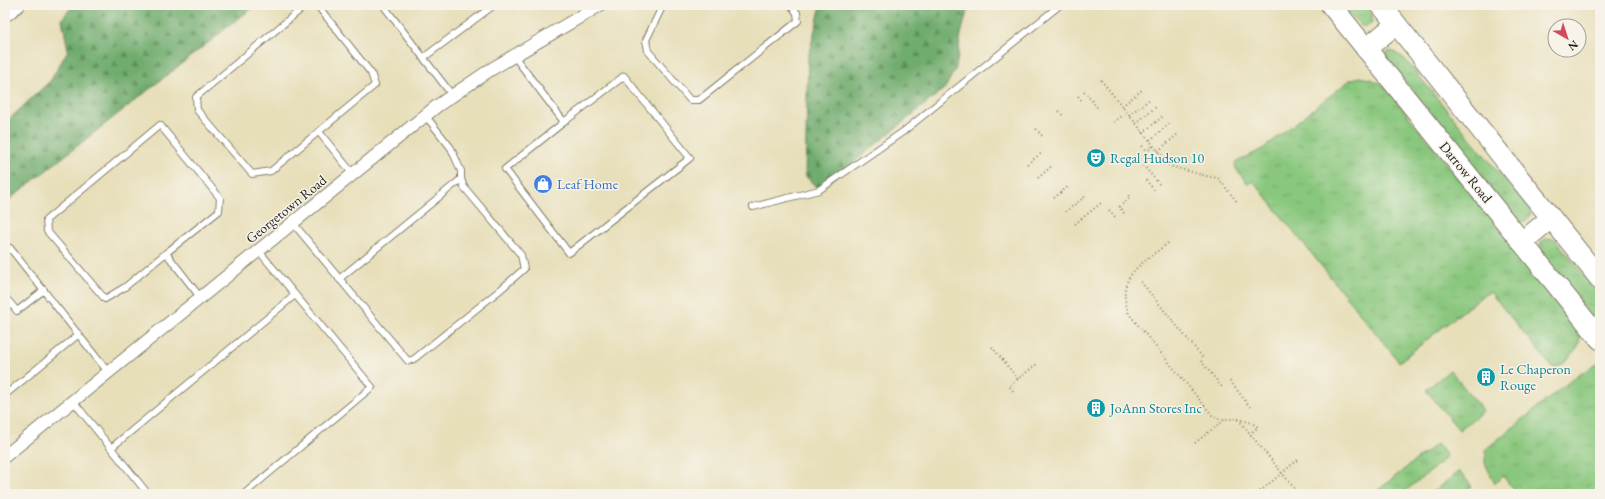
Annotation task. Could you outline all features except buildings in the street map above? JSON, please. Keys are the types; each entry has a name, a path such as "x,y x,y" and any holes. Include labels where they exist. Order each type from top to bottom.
{"main road":[{"name":"Darrow Road","path":"1331,5 1600,339"},
{"path":"1381,5 1600,279"},
{"path":"1366,49 1396,24"},
{"path":"1522,242 1552,218"}],"street":[{"path":"5,16 19,5"},
{"name":"Georgetown Road","path":"5,456 425,115 452,95 514,56 600,5"}],"lane":[{"path":"306,5 196,97 197,110 252,174 271,171 375,85 371,73 317,5"},
{"path":"382,5 452,95"},
{"path":"423,58 494,5"},
{"path":"663,5 646,40 648,51 690,100 699,100 798,21 797,13 791,5"},
{"path":"753,207 819,190 904,131 1060,5"},
{"path":"514,56 564,122"},
{"path":"624,76 690,158 569,253 505,169 564,122 624,76"},
{"path":"293,223 408,361 414,359 500,290 524,270 521,255 464,187 461,179 461,171 451,148 425,115"},
{"path":"160,126 220,198 219,211 166,253 125,287 105,299 47,231 46,220 160,126"},
{"path":"319,132 353,174"},
{"path":"339,279 461,179"},
{"path":"5,251 10,248 108,372"},
{"path":"244,494 372,388 258,250"},
{"path":"166,253 200,297"},
{"path":"5,297 18,311 44,290"},
{"path":"111,448 295,295"},
{"path":"5,395 79,334"},
{"path":"73,400 148,494"}],"path":[{"path":"1101,80 1170,166 1218,178 1238,203"},
{"path":"1122,106 1142,90"},
{"path":"1084,91 1099,110"},
{"path":"1078,96 1083,102"},
{"path":"1129,115 1150,98"},
{"path":"1136,123 1156,107"},
{"path":"1059,111 1064,117"},
{"path":"1114,122 1127,112"},
{"path":"1144,133 1163,116"},
{"path":"1119,118 1122,121"},
{"path":"1150,140 1170,124"},
{"path":"1036,129 1043,137"},
{"path":"1158,150 1178,134"},
{"path":"1142,155 1154,145"},
{"path":"1142,146 1147,151"},
{"path":"1027,164 1043,152"},
{"path":"1143,165 1160,185"},
{"path":"1038,178 1053,166"},
{"path":"1146,180 1154,190"},
{"path":"1054,198 1069,186"},
{"path":"1124,213 1119,207 1130,198 1128,195"},
{"path":"1065,212 1086,196"},
{"path":"1075,224 1101,203"},
{"path":"1109,210 1116,219"},
{"path":"1168,243 1133,272 1127,280 1125,304 1129,314 1212,415 1224,420 1238,419 1252,423 1258,427 1250,434"},
{"path":"1141,282 1204,359"},
{"path":"992,347 1018,379"},
{"path":"1160,359 1163,356"},
{"path":"1201,361 1222,387"},
{"path":"1013,391 1009,386 1037,364"},
{"path":"1230,381 1250,407"},
{"path":"1238,419 1299,494"},
{"path":"1195,443 1224,420"},
{"path":"1257,494 1300,458"}],"green space":[{"path":"73,5 256,5 5,203 5,123 51,80 68,50 62,19"},
{"path":"821,5 969,5 961,34 956,68 945,88 819,190 805,176 808,58"},
{"path":"1340,5 1366,5 1372,15 1372,22 1364,27"},
{"path":"1392,51 1404,58 1519,197 1531,209 1530,216 1526,222 1516,220 1384,55 1387,52"},
{"path":"1359,77 1370,79 1386,88 1582,331 1574,352 1557,368 1552,367 1490,292 1482,296 1399,362 1253,181 1248,184 1236,169 1235,163 1264,148 1350,80"},
{"path":"1548,238 1555,239 1600,295 1600,328 1540,252 1541,243 1543,240"},
{"path":"1597,364 1600,365 1600,494 1517,494 1503,476 1495,484 1485,463 1486,449 1574,378"},
{"path":"1450,370 1483,411 1459,430 1426,390"},
{"path":"1438,444 1446,455 1446,458 1402,494 1373,494 1435,445"},
{"path":"1460,472 1471,485 1469,489 1453,495 1430,494"}],"place":[{"name":"Regal Hudson 10","path":"1096,158"},
{"name":"Leaf Home","path":"543,184"},
{"name":"Le Chaperon Rouge","path":"1486,377"},
{"name":"JoAnn Stores Inc","path":"1096,408"}]}
